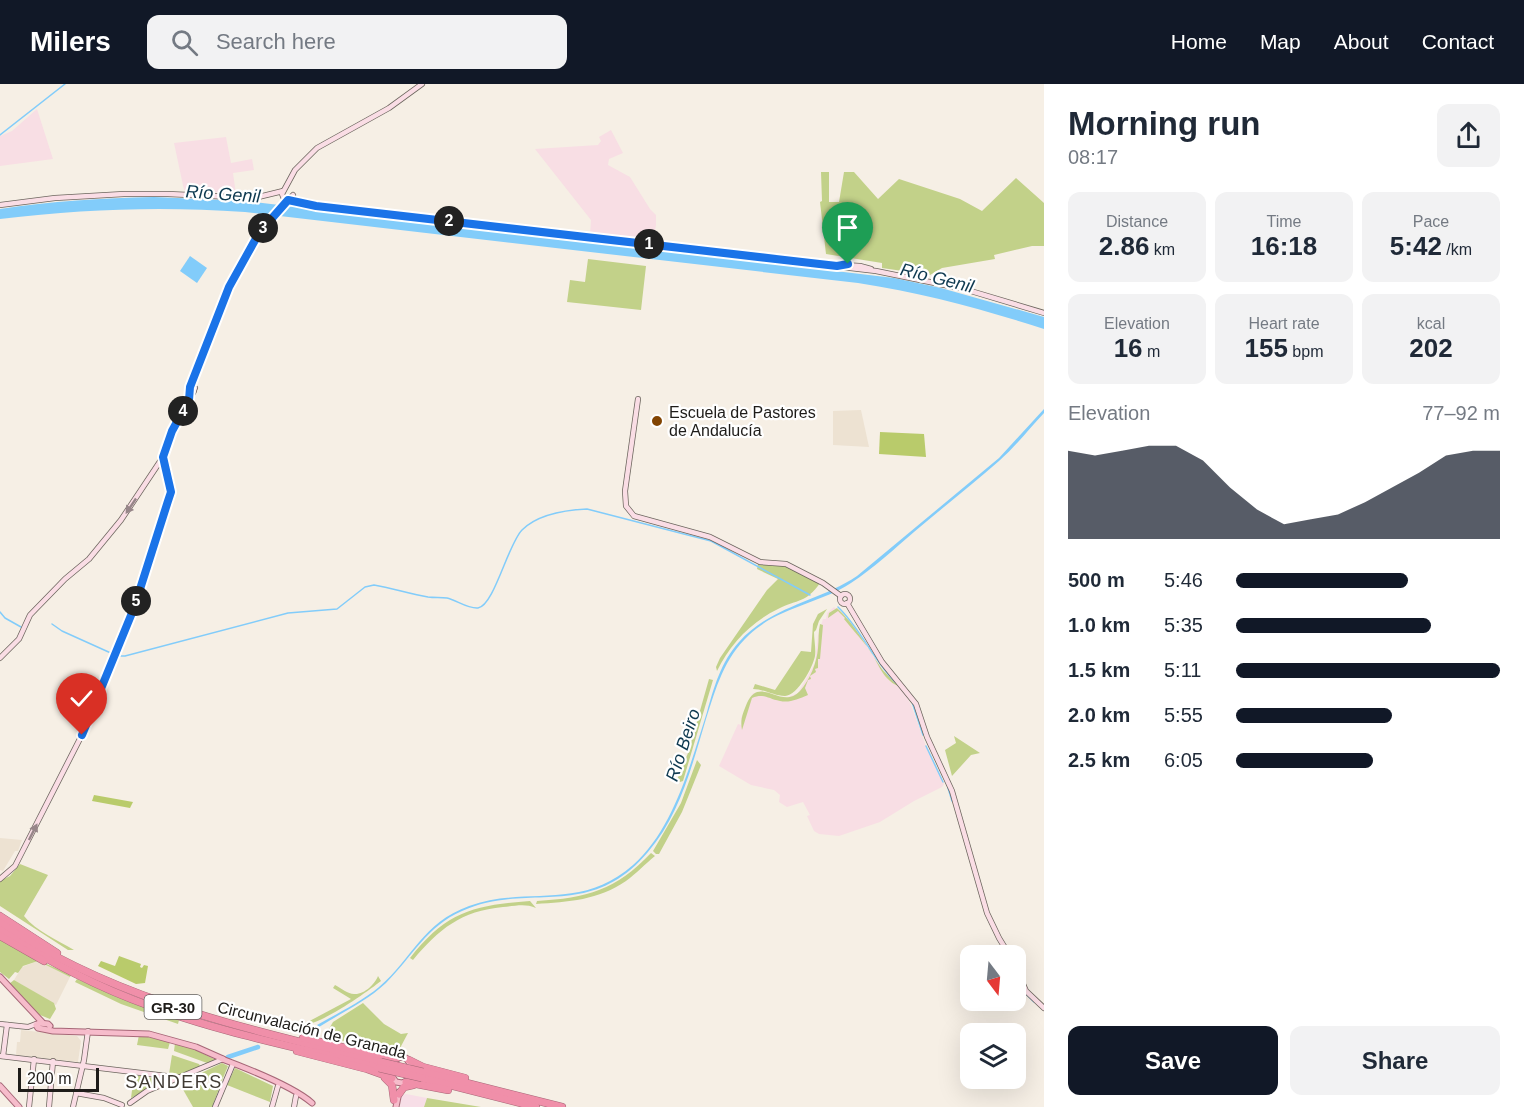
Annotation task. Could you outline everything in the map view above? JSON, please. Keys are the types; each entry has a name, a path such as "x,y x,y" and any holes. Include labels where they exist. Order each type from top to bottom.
{"highway":[{"path":"0,916 81,970"},
{"name":"Circunvalación de Granada","path":"0,923 46,952 81,970 174,1007 269,1037 377,1067 492,1089 562,1107"},
{"name":"Circunvalación de Granada","path":"0,930 109,990 152,1007 223,1029 269,1037"},
{"path":"0,936 33,956 60,969 70,970"},
{"path":"269,1037 276,1033 396,1059"},
{"path":"410,1063 492,1089"},
{"path":"377,1067 392,1077"},
{"path":"377,1067 390,1082 396,1102"},
{"name":"Circunvalación de Granada","path":"423,1075 536,1107"},
{"path":"407,1081 495,1100 503,1099"},
{"path":"396,1102 407,1086 428,1085"}],"main road":[{"path":"0,979 34,1015 56,1031 149,1034 176,1040 288,1088 319,1107"},
{"path":"34,1015 36,1024 47,1026"},
{"path":"396,1059 403,1057 410,1063"},
{"path":"261,1077 278,1086 296,1101 312,1103"},
{"path":"392,1077 399,1083 407,1081"},
{"path":"392,1077 396,1102"},
{"path":"396,1102 407,1081"},
{"path":"0,1086 19,1107"},
{"path":"278,1086 288,1088 296,1101"}],"street":[{"path":"0,658 19,639 30,615 65,579 89,559 121,520 163,457 172,431 189,400 195,377 229,287 259,233 272,220 282,204 290,179 302,162 317,148 389,108 422,84"},
{"path":"0,205 55,198 124,194 254,198 272,194 286,195 299,202 340,209 837,266 860,266 964,289 1044,313"},
{"path":"638,399 624,491 624,499 629,511 641,519 710,537 760,562 792,566 841,596 841,602 847,603 882,662 916,704 927,737 952,790 987,913 1003,945"},
{"path":"0,879 15,866 82,735 134,608 171,492 163,457"},
{"path":"1026,991 1044,1008"},
{"path":"0,1024 29,1027 36,1024"},
{"path":"7,1024 1,1056 83,1065 173,1080"},
{"path":"73,1107 88,1031"},
{"path":"29,1107 34,1059"},
{"path":"76,1093 104,1098 122,1106 125,1101 130,1105 144,1093 183,1078 219,1059"},
{"path":"49,1107 53,1061"},
{"path":"215,1107 233,1064"},
{"path":"272,1107 278,1086"}],"shaded area":[{"path":"37,109 53,159 0,166 0,136 12,131"},
{"path":"611,130 623,153 609,159 608,165 630,177 656,215 653,242 590,235 591,220 535,149 598,145 601,141 599,137"},
{"path":"226,137 231,163 252,159 254,170 233,173 236,194 184,190 174,143"},
{"path":"861,410 869,447 833,445 833,411"},
{"path":"834,607 843,614 860,635 887,678 903,690 944,784 880,822 839,836 819,834 814,831 807,816 810,815 803,802 787,807 779,802 780,795 774,790 751,785 719,766 738,724 741,725 741,718 753,693 786,698 798,693 815,663 818,635 823,619 826,619 827,613"},
{"path":"0,838 22,840 18,851 15,851 3,871 0,870"},
{"path":"38,961 70,977 56,1005 14,980 22,967"},
{"path":"21,1030 77,1036 81,1041 78,1062 16,1055"},
{"path":"406,1094 427,1098 424,1107 400,1107 401,1096"}],"green space":[{"path":"821,172 829,172 829,202 839,202 844,172 854,172 878,199 899,179 960,199 982,211 1016,178 1044,203 1044,246 1032,246 994,255 995,259 942,268 930,275 882,268 882,263 826,254 820,202 822,201"},
{"path":"588,259 646,266 641,310 567,302 570,280 585,282"},
{"path":"880,432 924,434 926,457 879,454"},
{"path":"758,564 783,564 820,583 806,597 768,614 750,627 728,652 717,671 716,667 720,658 767,590 778,579 757,569"},
{"path":"837,608 868,648 838,611 828,618 829,613"},
{"path":"827,609 814,632 814,661 800,686 785,696 753,689 755,684 775,690 801,651 811,652 813,624 818,614"},
{"path":"820,624 823,625 820,659 818,659 816,672 810,676 816,659"},
{"path":"873,656 882,669 898,686 884,675"},
{"path":"810,676 811,679 808,680 805,688 808,695 787,701 763,696 752,698 742,730 743,713 752,695 764,692 786,697 793,696 800,691"},
{"path":"709,679 713,680 683,781 680,782 677,780 688,753"},
{"path":"954,736 980,753 971,755 952,776 945,750 956,743"},
{"path":"697,760 701,765 682,812 659,854 656,854 653,851 681,803"},
{"path":"94,795 133,802 130,808 92,801"},
{"path":"651,853 655,856 634,875 605,892 571,901 536,904 537,901 555,900 600,890 625,876"},
{"path":"20,864 48,875 24,916 41,931 74,950 68,950 0,906 0,881 10,876"},
{"path":"530,901 536,908 524,905 503,907 463,917 432,939 413,960 410,958 436,930 462,914 492,905"},
{"path":"0,938 29,956 71,975 70,977 38,961 23,966 9,979 0,972"},
{"path":"119,956 141,964 142,968 144,965 148,966 145,983 136,984 98,966 101,961 115,966"},
{"path":"378,976 381,981 354,1000 320,1020 302,1025 351,999 333,988 335,985 349,993 358,994 369,988"},
{"path":"77,979 179,1020 178,1024 121,1004 75,982"},
{"path":"14,980 54,1003 56,1009 50,1019 35,1013 9,984"},
{"path":"363,1003 384,1024 401,1034 408,1033 399,1050 385,1050 327,1037 326,1034 333,1022"},
{"path":"139,1035 170,1042 168,1049 137,1045"},
{"path":"175,1043 190,1047 216,1060 207,1063 174,1051"},
{"path":"172,1055 200,1066 179,1076 169,1074"},
{"path":"222,1063 228,1066 221,1083 193,1077"},
{"path":"235,1068 273,1086 270,1102 227,1085"},
{"path":"134,1075 166,1080 167,1080 131,1098"},
{"path":"186,1084 219,1089 212,1107 193,1107 181,1086"},
{"path":"427,1098 481,1107 424,1107"}],"water":[{"path":"154,197 246,201 894,278 941,288 1044,317 1044,329 952,302 858,283 245,212 122,209 0,219 0,209 19,206 77,200"},
{"path":"190,256 207,268 197,283 180,271"},
{"path":"1044,409 1044,413 999,461 868,571 839,590 773,618 740,644 717,685 677,806 659,838 626,873 603,887 581,894 511,899 487,903 462,911 450,917 429,934 379,989 319,1027 317,1025 379,987 429,931 453,913 490,900 573,893 593,888 613,879 633,865 660,833 670,814 687,773 719,675 727,658 739,642 765,620 857,576 999,458"}],"waterway":[{"path":"0,135 65,84"},
{"path":"118,656 288,613 337,609 365,587 374,585 428,597 447,598 478,608 484,605 490,597 511,548 522,530 544,517 561,512 587,509 711,541 810,595"},
{"path":"838,607 854,625 895,682"},
{"path":"0,612 5,618 21,627"},
{"path":"52,624 62,631 113,654"},
{"path":"912,702 923,735"},
{"path":"926,746 943,782"},
{"path":"948,788 952,801"},
{"path":"987,917 1001,945"},
{"path":"1026,994 1034,1002"},
{"name":"Río Beiro","path":"228,1057 258,1047"}],"place":[{"name":"Escuela de Pastores de Andalucía","path":"657,421"}],"district":[{"name":"SANDERS","path":"174,1082"}],"route":[{"path":"82,735 134,608 171,492 163,457 172,431 189,400 190,387 229,287 259,233 272,220 282,204 288,200 316,206 837,266 848,264"}],"water label":[{"name":"Río Genil","path":"223,194"},
{"name":"Río Genil","path":"937,278"}]}
